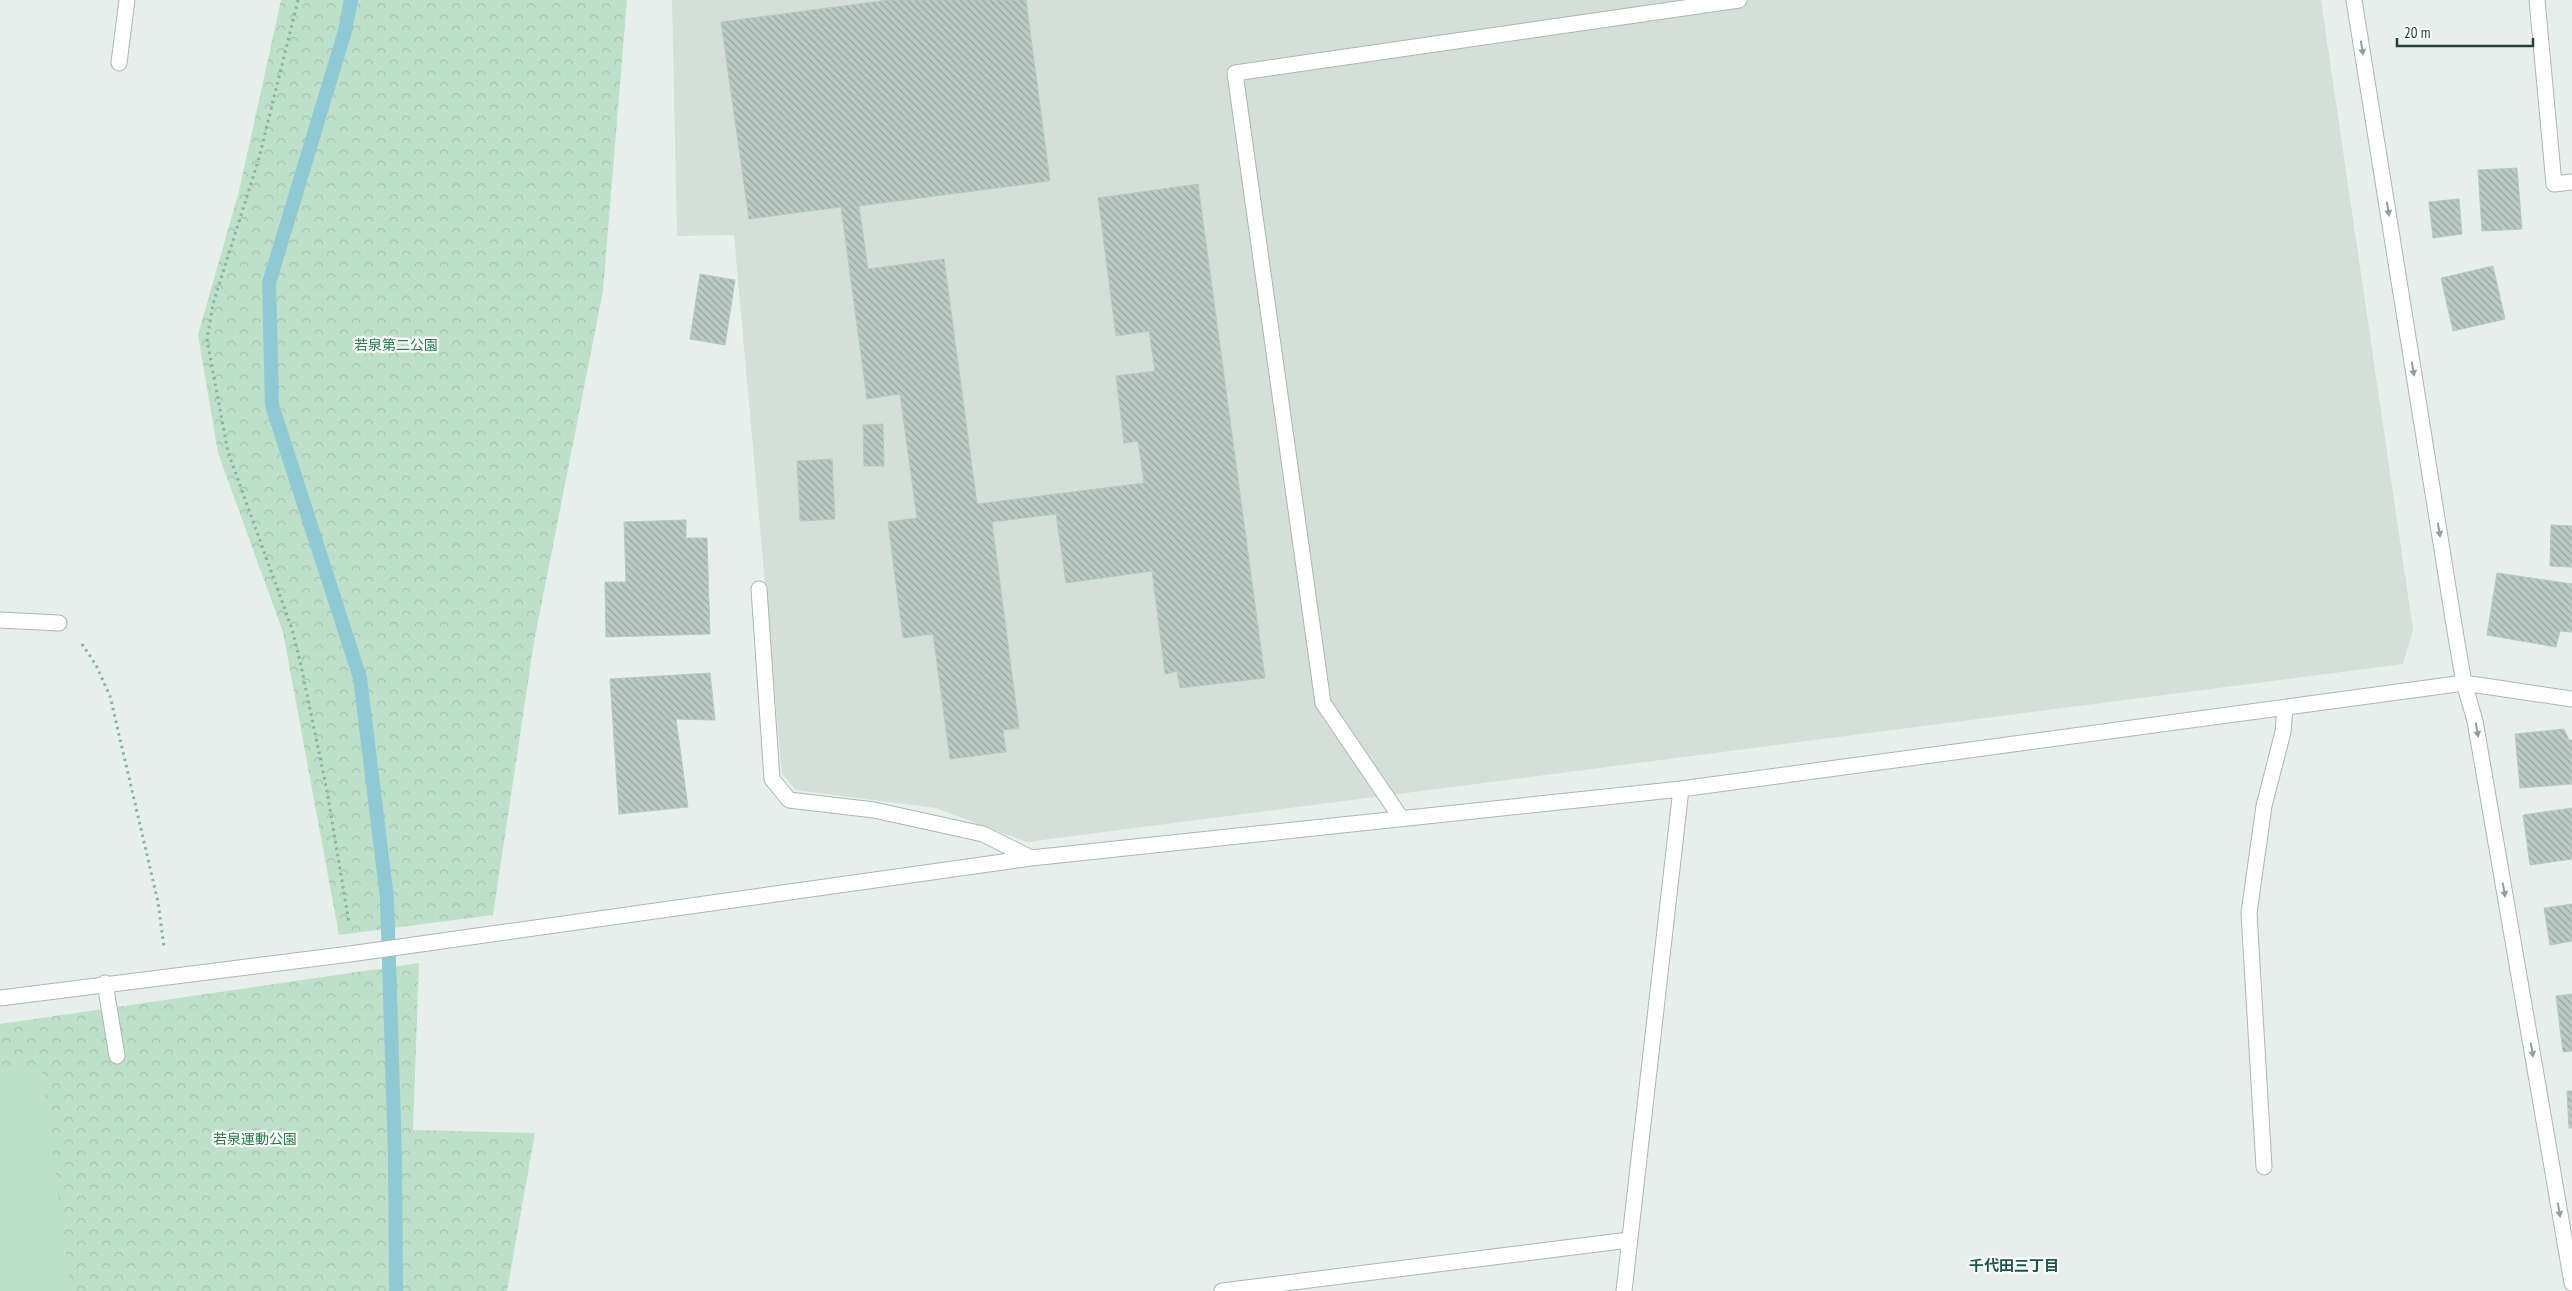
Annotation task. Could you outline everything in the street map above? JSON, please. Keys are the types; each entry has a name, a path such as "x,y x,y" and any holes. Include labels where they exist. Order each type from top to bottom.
{"street":[{"path":"119,64 127,0"},
{"path":"1401,818 1323,703 1235,73 1739,0"},
{"path":"2354,0 2464,683 2475,721 2572,1283"},
{"path":"2537,0 2554,184 2572,182"},
{"path":"759,589 772,779 789,800 874,810 983,834 1031,858"},
{"path":"0,620 59,623"},
{"path":"0,998 105,983 352,954 418,943 1031,858 1681,788 2464,683 2572,699"},
{"path":"2264,1167 2249,913 2264,806 2283,732 2285,708"},
{"path":"1624,1291 1681,788"},
{"path":"105,983 117,1056"},
{"path":"1222,1291 1629,1240"}],"path":[{"path":"298,0 259,158 213,304 207,340 228,452 292,629 300,661 340,860 352,954"},
{"path":"59,623 80,640 96,665 110,696 158,902 168,977"}],"shaded area":[{"path":"672,0 2321,0 2413,630 2403,664 1027,842 936,808 796,790 782,774 734,235 677,236"}],"green space":[{"name":"若泉第二公園","path":"281,0 627,0 603,291 534,642 493,915 339,935 283,632 218,453 198,335 239,191"},
{"name":"若泉運動公園","path":"419,963 413,1130 535,1133 507,1291 0,1291 0,1024"},
{"path":"41,1065 71,1291 0,1291 0,1069"}],"building":[{"path":"889,0 1026,0 1050,181 859,206 868,269 944,259 977,504 1144,483 1138,441 1124,443 1116,376 1155,371 1149,331 1116,336 1098,198 1198,184 1265,678 1180,688 1177,671 1165,674 1152,571 1066,583 1056,514 992,522 1019,728 1003,730 1006,752 950,759 933,634 903,638 888,522 917,518 900,394 867,399 841,207 749,219 721,22"},
{"path":"2517,168 2522,229 2482,231 2478,170"},
{"path":"2459,199 2462,234 2433,238 2429,202"},
{"path":"2493,266 2505,319 2453,331 2441,278"},
{"path":"700,274 735,280 725,345 690,339"},
{"path":"883,424 884,466 864,466 863,425"},
{"path":"832,459 835,519 800,521 797,461"},
{"path":"686,520 686,538 707,538 710,634 606,637 605,582 626,582 624,522"},
{"path":"2551,525 2572,526 2572,567 2550,566"},
{"path":"2497,573 2572,584 2572,632 2560,631 2556,647 2487,635"},
{"path":"710,673 715,720 676,719 688,807 619,814 610,679"},
{"path":"2564,729 2569,740 2572,740 2572,784 2520,788 2515,734"},
{"path":"2572,808 2572,859 2530,865 2523,815"},
{"path":"2572,904 2572,941 2550,945 2544,908"},
{"path":"2572,994 2572,1051 2563,1052 2556,996"},
{"path":"2567,1091 2572,1091 2572,1128 2569,1128"}],"waterway":[{"path":"351,0 345,31 269,283 272,405 360,678 387,898 395,1156 396,1291"}],"district":[{"name":"千代田三丁目","path":"2014,1265"}]}
